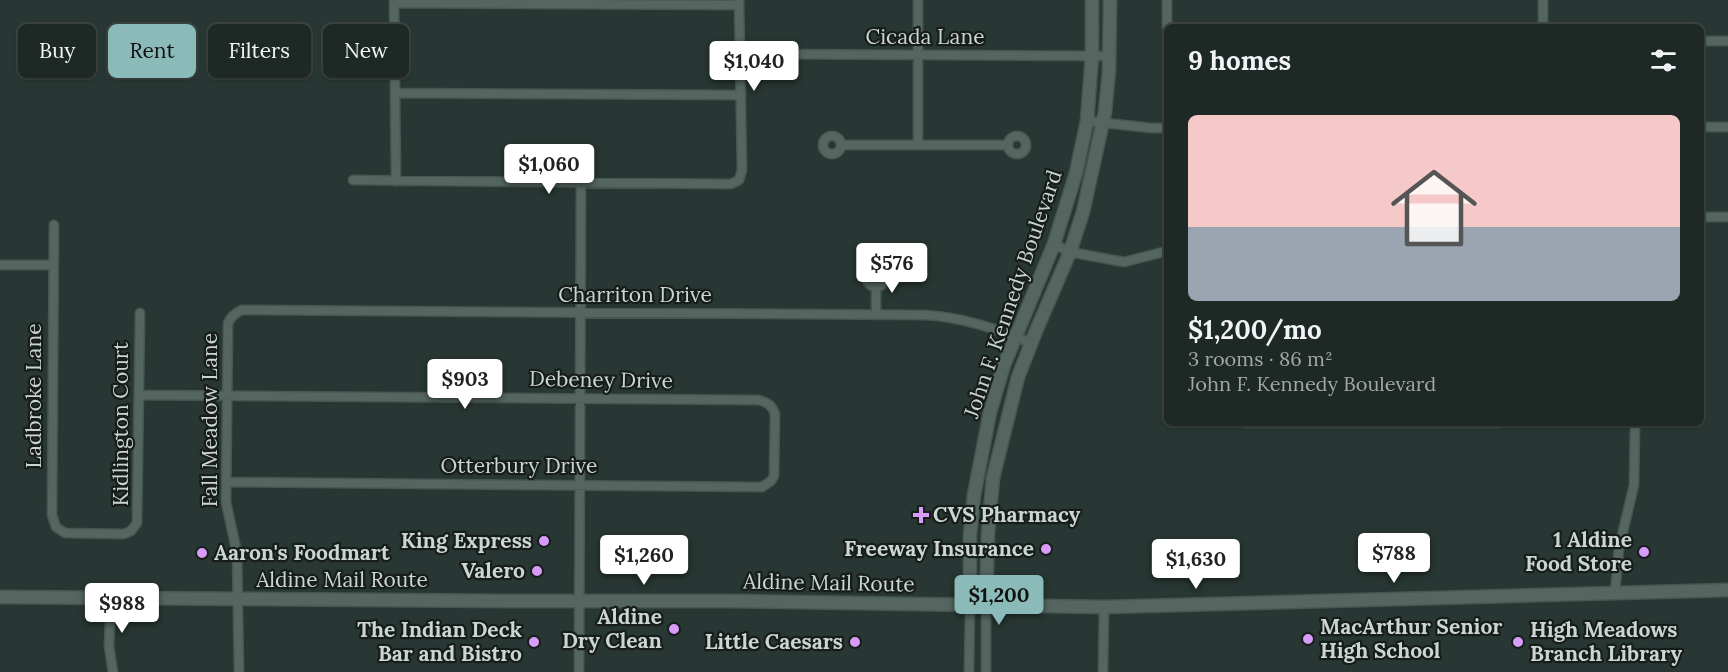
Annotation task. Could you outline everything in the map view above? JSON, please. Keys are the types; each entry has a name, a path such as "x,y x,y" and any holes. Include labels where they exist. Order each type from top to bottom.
{"main road":[{"name":"John F. Kennedy Boulevard","path":"970,606 970,535 978,471 990,412 1004,365 1054,244 1076,173 1087,121 1092,56 1092,0"},
{"name":"John F. Kennedy Boulevard","path":"986,606 988,533 994,474 1018,377 1070,252 1085,201 1102,124 1110,56 1110,0"},
{"path":"978,471 994,474"},
{"name":"Aldine Mail Route","path":"0,597 727,601 1104,607 1728,590"}],"street":[{"path":"918,0 918,144"},
{"path":"1167,0 1167,24"},
{"path":"1543,0 1543,24"},
{"path":"353,180 396,181 731,184 739,180 742,170 739,2 394,1 396,181"},
{"path":"1704,41 1728,41"},
{"name":"Cicada Lane","path":"740,54 1110,56"},
{"path":"396,93 741,95"},
{"path":"1087,121 1164,128"},
{"path":"1704,127 1728,127"},
{"path":"841,145 1007,145"},
{"path":"579,672 581,182"},
{"path":"1704,217 1728,217"},
{"name":"Ladbroke Lane","path":"54,225 52,515 60,531 94,534"},
{"path":"1054,244 1070,252 1124,262 1164,252"},
{"path":"0,265 53,265"},
{"path":"876,287 876,315"},
{"name":"Charriton Drive","path":"234,314 242,310 250,310 946,316 1031,343"},
{"name":"Kidlington Court","path":"94,534 124,534 131,531 137,523 140,313"},
{"name":"Fall Meadow Lane","path":"234,314 228,323 226,482 227,516 237,554 238,672"},
{"name":"Debeney Drive","path":"139,395 765,401 773,408 775,414 775,443"},
{"path":"1615,593 1619,548 1634,485 1635,426"},
{"name":"Otterbury Drive","path":"226,482 762,487 774,476 775,443"},
{"path":"111,597 109,646 113,672"},
{"name":"John F. Kennedy Boulevard","path":"969,672 970,606"},
{"name":"John F. Kennedy Boulevard","path":"986,606 986,672"},
{"path":"1103,672 1104,607"}],"place":[{"name":"CVS Pharmacy","path":"921,515"},
{"name":"King Express","path":"544,541"},
{"name":"Freeway Insurance","path":"1046,549"},
{"name":"1 Aldine Food Store","path":"1644,552"},
{"name":"Aaron's Foodmart","path":"202,553"},
{"name":"Valero","path":"537,571"},
{"name":"Aldine Dry Clean","path":"674,629"},
{"name":"MacArthur Senior High School","path":"1308,639"},
{"name":"The Indian Deck Bar and Bistro","path":"534,642"},
{"name":"Little Caesars","path":"855,642"},
{"name":"High Meadows Branch Library","path":"1518,642"}]}
